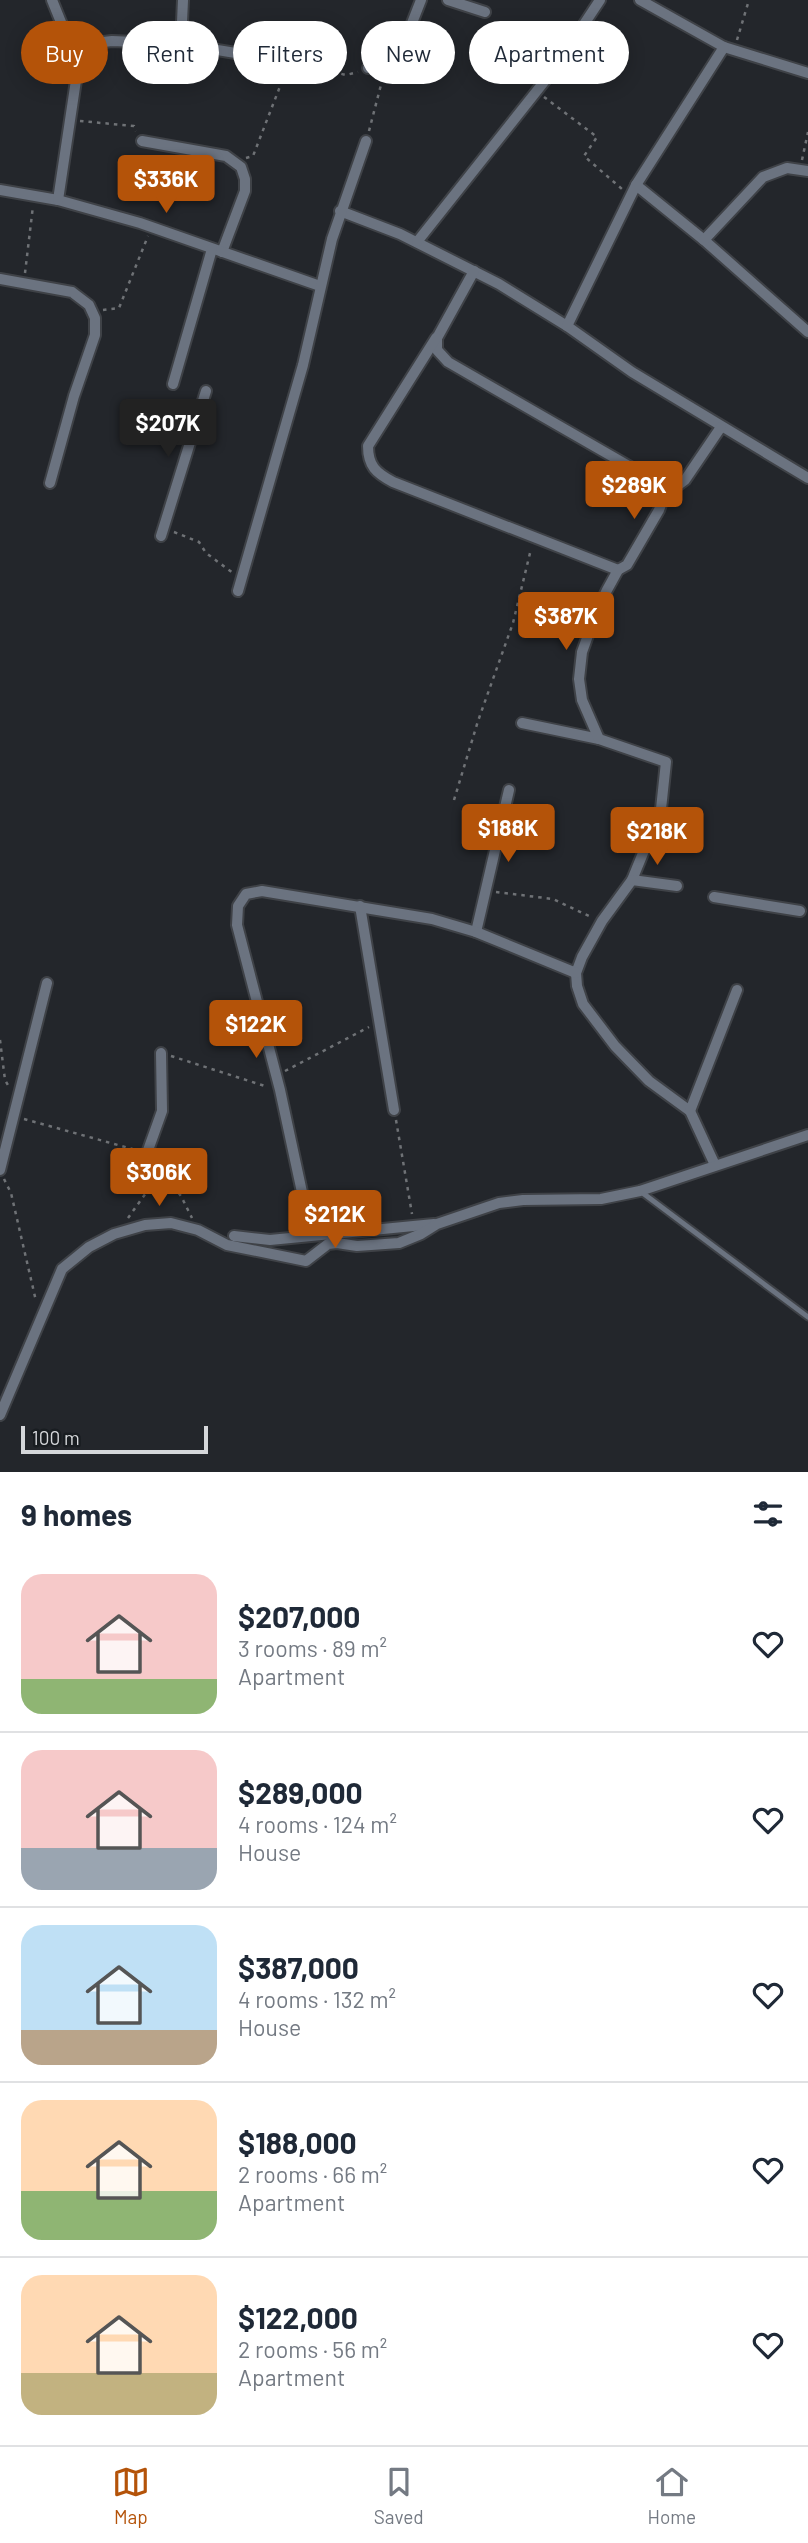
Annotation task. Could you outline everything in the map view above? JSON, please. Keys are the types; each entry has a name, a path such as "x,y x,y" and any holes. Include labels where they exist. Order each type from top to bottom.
{"street":[{"path":"52,0 61,21"},
{"path":"182,21 183,0"},
{"path":"413,21 421,0"},
{"path":"448,0 485,12"},
{"path":"417,242 565,53 600,0"},
{"path":"640,0 729,48 808,73"},
{"path":"566,326 636,185 729,48"},
{"path":"58,200 75,84"},
{"path":"142,141 219,155 236,162 244,173 246,185 217,251 173,384"},
{"path":"238,591 303,365 340,211 366,141"},
{"path":"704,240 763,177 787,167 804,171"},
{"path":"636,185 704,240 808,332"},
{"path":"0,190 58,200 152,226 320,286"},
{"path":"340,211 417,242 474,271 566,326 621,365 808,478"},
{"path":"474,271 437,338 368,446 372,467 379,475 393,482 618,570"},
{"path":"0,279 72,292 84,300 93,311 95,335 74,396 50,483"},
{"path":"437,338 437,350 447,362 667,488 677,486 685,480 721,426"},
{"path":"162,532 206,391"},
{"path":"599,739 582,699 580,665 596,613 618,570 627,565 659,510 667,488"},
{"path":"522,723 599,739 666,762 661,808 632,880 601,922 576,973 577,986 583,1004 615,1046 649,1081 690,1111 715,1165"},
{"path":"476,932 509,790"},
{"path":"632,880 677,886"},
{"path":"311,1234 280,1090 237,925 238,906 246,894 262,891 432,919 476,932 576,973"},
{"path":"714,897 800,911"},
{"path":"360,906 394,1110"},
{"path":"1,1170 47,983"},
{"path":"690,1111 737,990"},
{"path":"151,1157 162,1111 161,1053"},
{"path":"233,1236 270,1240 311,1234 357,1246 399,1243 437,1224 499,1203 601,1199 640,1191 808,1135"},
{"path":"0,1415 62,1269 89,1247 114,1234 145,1225 172,1223 198,1230 227,1245 306,1261 338,1239 414,1225 437,1224"}],"lane":[{"path":"640,1191 808,1317"}],"path":[{"path":"729,48 749,0"},
{"path":"236,162 253,156 281,84"},
{"path":"366,141 382,84"},
{"path":"536,91 597,137 584,156 630,196"},
{"path":"70,120 134,126 142,141"},
{"path":"804,171 808,132"},
{"path":"24,283 35,195"},
{"path":"93,311 120,308 152,226"},
{"path":"162,532 199,542 206,553 241,579"},
{"path":"454,800 478,721 513,623 534,536"},
{"path":"485,891 553,899 601,922"},
{"path":"276,1076 379,1022"},
{"path":"0,1040 5,1080 17,1103"},
{"path":"161,1053 280,1090"},
{"path":"394,1110 414,1225"},
{"path":"14,1116 151,1157 181,1196 198,1230"},
{"path":"127,1218 150,1186 151,1157"},
{"path":"1,1170 11,1193 40,1318"}]}
